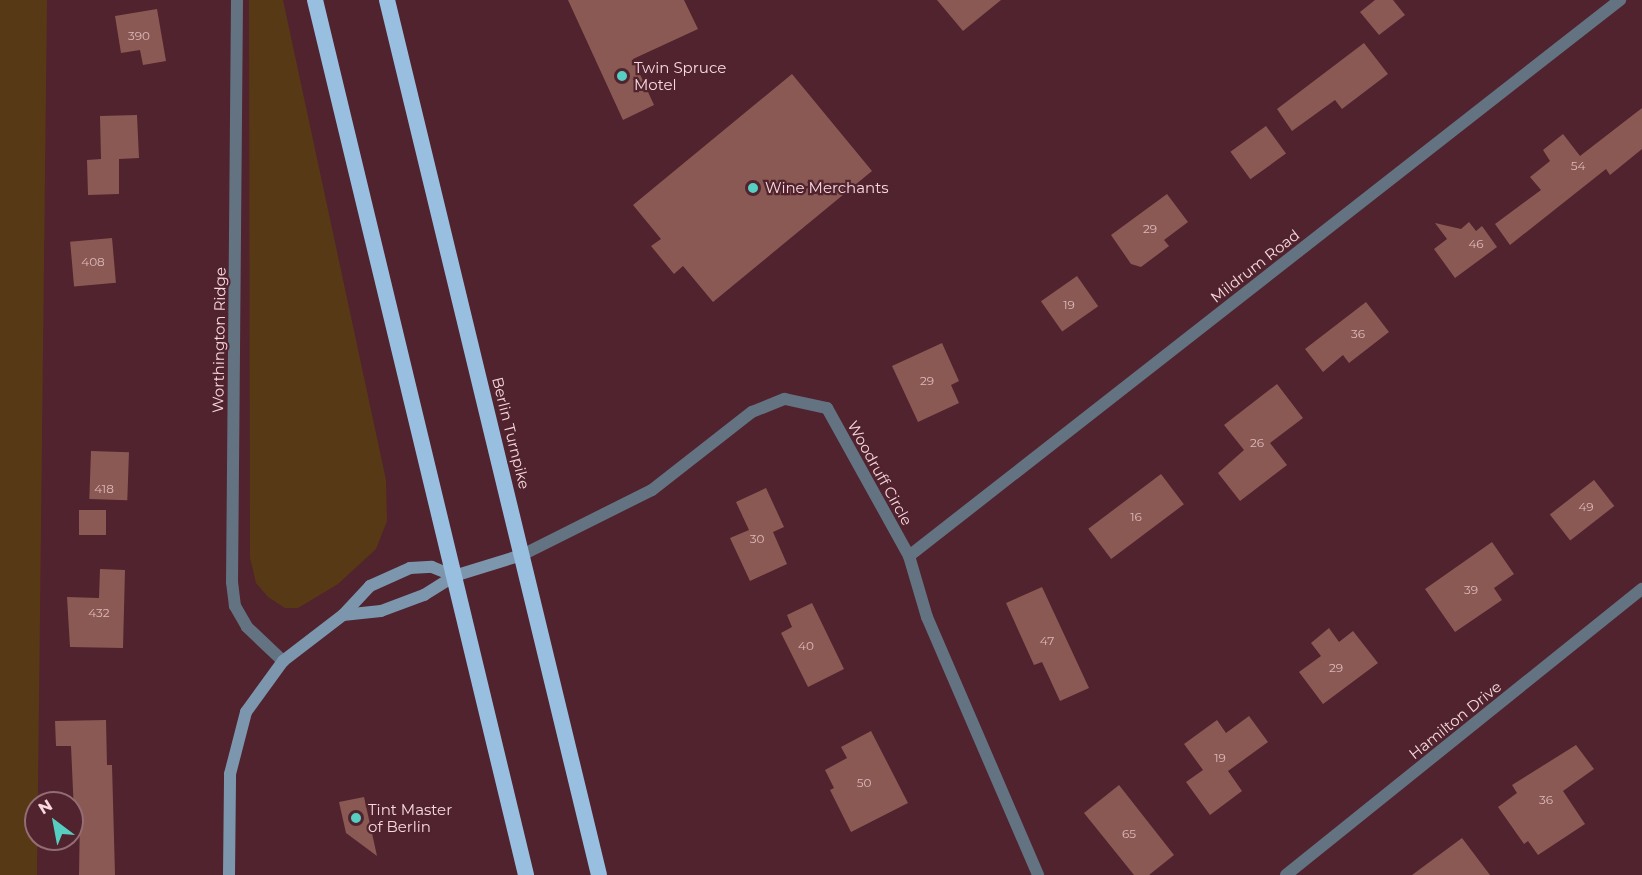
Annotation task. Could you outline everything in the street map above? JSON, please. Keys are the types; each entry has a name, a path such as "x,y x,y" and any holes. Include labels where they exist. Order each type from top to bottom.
{"highway":[{"path":"315,0 526,875"},
{"name":"Berlin Turnpike","path":"387,0 599,875"}],"main road":[{"path":"343,615 381,611 424,595 454,576 522,555"},
{"path":"229,875 230,774 246,712 283,661 343,615 370,586 410,568 432,567 454,576"}],"street":[{"name":"Worthington Ridge","path":"237,0 232,582 235,606 247,627 283,661"},
{"name":"Mildrum Road","path":"909,556 1620,0"},
{"name":"Woodruff Circle","path":"522,555 652,490 752,412 785,399 826,408 909,556 927,617 1038,875"},
{"name":"Hamilton Drive","path":"1286,875 1642,589"}],"shaded area":[{"path":"0,0 47,0 38,791 24,791 24,851 37,851 37,875 0,875"},
{"path":"249,0 283,0 386,480 387,521 376,549 338,584 298,608 285,608 268,597 256,583 250,558"}],"building":[{"name":"Twin Spruce Motel","path":"568,0 684,0 698,29 633,59 654,105 623,120"},
{"path":"937,0 1001,0 963,31"},
{"path":"1375,0 1393,0 1405,15 1379,35 1360,12"},
{"path":"157,9 166,61 143,65 140,50 121,53 115,16"},
{"path":"1364,43 1388,74 1342,109 1335,100 1292,131 1277,109"},
{"name":"Wine Merchants","path":"792,74 872,171 713,302 683,266 674,274 651,246 661,239 633,205"},
{"path":"1642,108 1642,149 1610,175 1606,169 1510,245 1495,224 1541,190 1530,177 1550,161 1543,150 1563,134 1580,156"},
{"path":"137,115 139,158 119,159 119,194 88,195 87,160 101,159 100,116"},
{"path":"1266,126 1286,154 1250,179 1230,152"},
{"path":"1167,194 1188,222 1164,240 1169,246 1141,267 1131,264 1111,235"},
{"path":"1469,222 1476,231 1482,226 1497,247 1455,278 1434,249 1447,239 1435,223 1461,229"},
{"path":"112,238 116,283 74,286 70,242"},
{"path":"1077,276 1098,306 1062,332 1041,301"},
{"path":"1366,302 1389,332 1349,363 1343,355 1323,372 1305,349"},
{"path":"942,343 959,381 951,385 959,403 918,422 892,366"},
{"path":"1277,384 1303,418 1270,443 1287,465 1240,501 1218,473 1244,450 1224,425"},
{"path":"91,451 129,452 127,500 89,499"},
{"path":"1161,474 1184,504 1111,559 1088,529"},
{"path":"1594,480 1614,506 1570,540 1550,514"},
{"path":"766,488 784,527 773,532 787,564 750,581 730,538 749,530 736,502"},
{"path":"79,510 106,510 106,535 79,535"},
{"path":"1492,542 1514,574 1494,588 1502,600 1455,632 1425,589"},
{"path":"100,569 125,570 123,648 70,647 67,597 99,598"},
{"path":"1042,587 1089,688 1060,701 1042,662 1034,665 1006,603"},
{"path":"812,603 844,669 808,687 781,633 792,627 787,615"},
{"path":"1329,628 1339,642 1353,631 1378,663 1323,704 1299,672 1321,656 1311,643"},
{"path":"1249,716 1268,742 1228,771 1242,791 1210,815 1186,782 1203,770 1184,744 1217,720 1226,733"},
{"path":"106,720 107,765 112,765 115,875 79,875 79,851 84,851 84,791 73,791 71,746 56,746 55,721"},
{"path":"871,731 908,803 851,832 830,790 834,788 825,770 847,758 841,747"},
{"path":"1576,745 1594,769 1563,791 1585,824 1538,855 1528,841 1524,844 1498,807 1517,793 1512,785"},
{"path":"1119,785 1174,855 1149,875 1134,875 1084,813"},
{"name":"Tint Master of Berlin","path":"364,797 377,856 346,833 339,802"},
{"path":"1462,838 1490,875 1412,875"}],"place":[{"name":"Twin Spruce Motel","path":"622,76"},
{"name":"Wine Merchants","path":"753,188"},
{"name":"Tint Master of Berlin","path":"356,818"}]}
